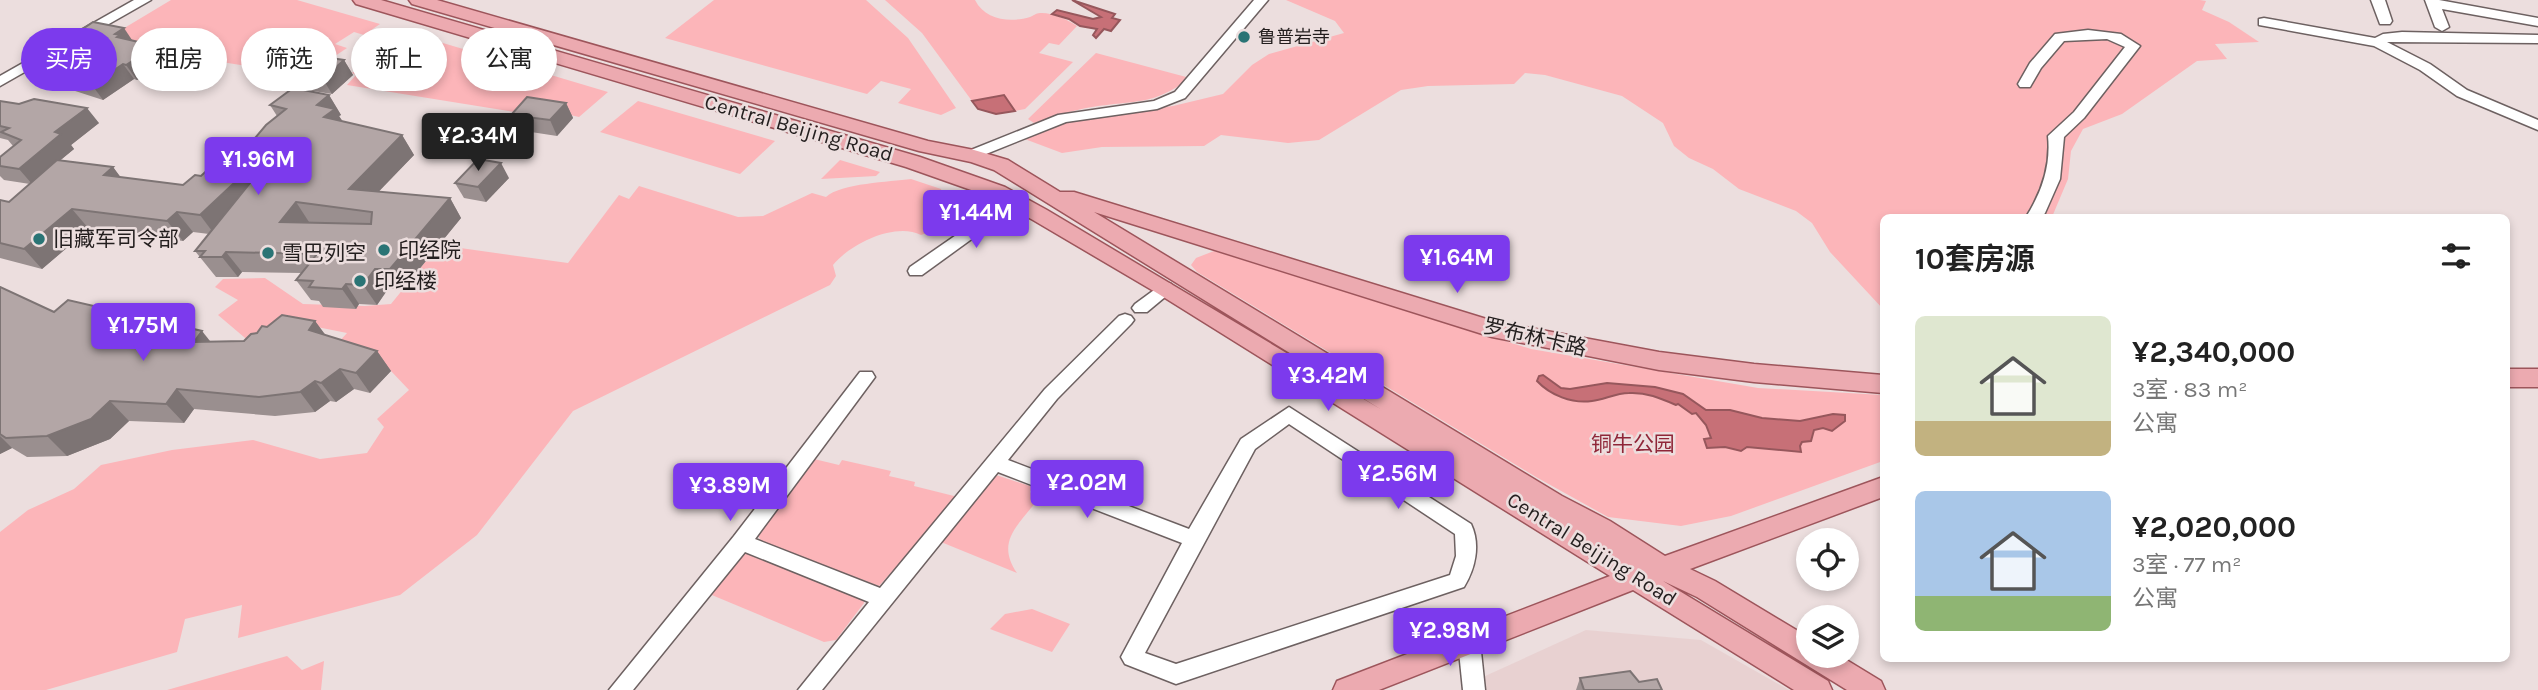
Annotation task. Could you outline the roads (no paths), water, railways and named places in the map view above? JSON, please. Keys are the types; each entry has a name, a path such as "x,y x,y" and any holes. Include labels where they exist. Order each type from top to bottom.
{"main road":[{"name":"Central Beijing Road","path":"362,0 914,162 1014,200 1165,288 1818,690"},
{"name":"Central Beijing Road","path":"418,0 913,143 971,155 1001,165 1553,503 1601,528 1662,568 1706,589 1796,645"},
{"name":"罗布林卡路","path":"1037,187 1492,329 1566,345 1659,360 1754,373 1880,384"},
{"path":"2510,378 2538,378"},
{"path":"1347,690 1662,568 1880,488"},
{"path":"1835,668 1871,690"}],"street":[{"path":"0,82 144,0"},
{"path":"971,155 1063,118 1157,105 1180,95 1261,0"},
{"path":"2378,0 2385,21"},
{"path":"2489,0 2496,15"},
{"path":"2433,2 2538,22"},
{"path":"2433,2 2442,27"},
{"path":"2264,22 2378,43 2425,67 2462,93 2538,125"},
{"path":"2025,84 2035,66 2060,37 2108,34 2124,38 2133,46 2079,115 2056,136 2057,146 2046,201 2036,214"},
{"path":"2378,43 2383,38 2402,36 2538,38"},
{"path":"916,271 1014,200"},
{"path":"1141,307 1165,288"},
{"path":"809,690 1051,394 1125,320"},
{"path":"620,690 741,542 866,377"},
{"path":"1289,414 1464,530 1467,553 1463,572 1457,581 1176,674 1132,657 1194,539 1248,444 1289,414"},
{"path":"994,463 1194,539"},
{"path":"741,542 884,599"},
{"path":"1469,642 1474,690"}],"place":[{"name":"鲁普岩寺","path":"1244,37"},
{"name":"旧藏军司令部","path":"39,239"},
{"name":"印经院","path":"384,250"},
{"name":"雪巴列空","path":"268,253"},
{"name":"印经楼","path":"360,281"}],"park label":[{"name":"铜牛公园","path":"1633,444"}]}
